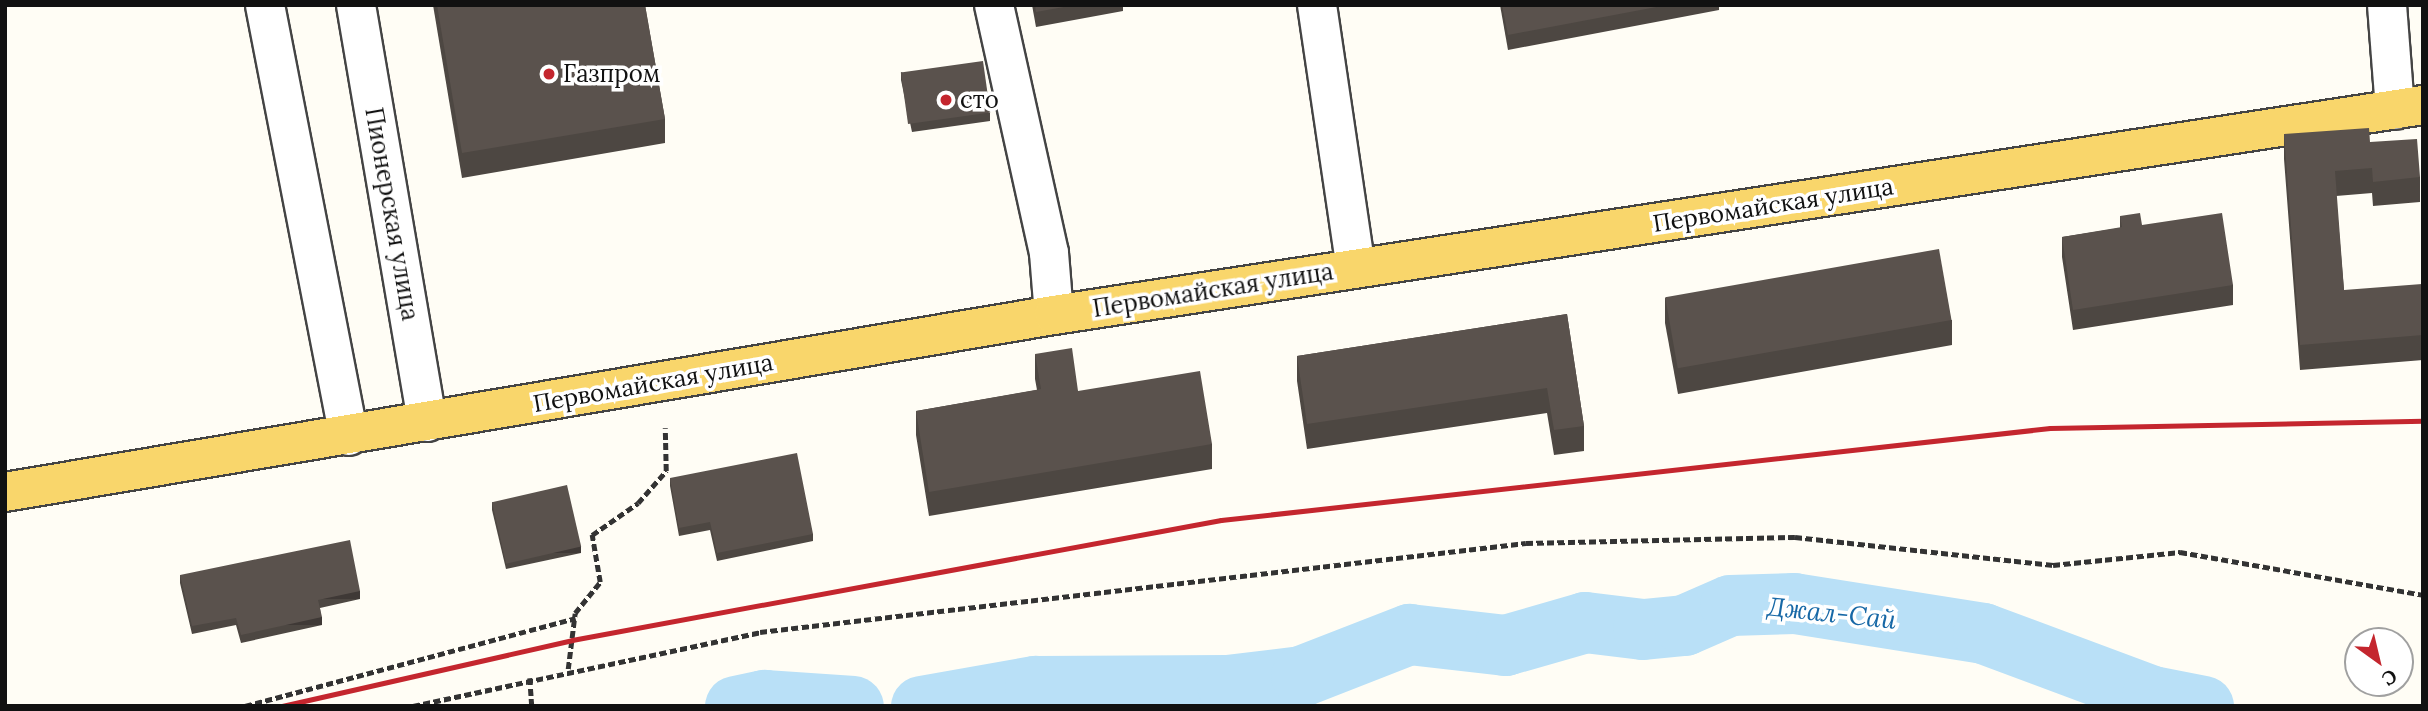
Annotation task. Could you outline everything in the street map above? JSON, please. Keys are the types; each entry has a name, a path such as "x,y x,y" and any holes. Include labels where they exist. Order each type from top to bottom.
{"main road":[{"name":"Первомайская улица","path":"5,492 1054,315 2409,107"}],"street":[{"path":"265,5 349,436"},
{"name":"Пионерская улица","path":"356,5 427,422"},
{"path":"994,5 1049,253 1054,315"},
{"path":"1317,5 1356,268"},
{"path":"2387,5 2409,107"}],"path":[{"path":"568,668 575,618 600,582 592,535 638,503 666,471 664,428"},
{"path":"412,706 568,668 761,632 1526,542 1795,537 2053,565 2180,552 2423,595"},
{"path":"245,706 575,618"},
{"path":"530,678 532,705"}],"building":[{"name":"Газпром","path":"437,5 645,5 665,119 462,153"},
{"path":"1035,5 1075,5 1036,12"},
{"path":"1502,5 1667,5 1508,35"},
{"name":"сто","path":"983,61 990,112 908,124 901,73"},
{"path":"2369,128 2370,142 2417,139 2420,177 2373,182 2372,168 2335,171 2344,290 2422,284 2423,335 2300,345 2284,134"},
{"path":"2140,213 2142,225 2222,213 2233,285 2073,310 2062,237 2122,227 2120,216"},
{"path":"1939,249 1952,320 1678,368 1665,297"},
{"path":"1567,314 1584,426 1554,430 1547,388 1307,424 1297,356"},
{"path":"1072,348 1078,391 1200,371 1212,444 929,492 916,411 1041,389 1035,354"},
{"path":"797,453 813,534 717,553 710,522 679,528 670,478"},
{"path":"567,485 581,546 506,564 492,502"},
{"path":"350,540 360,591 318,600 322,617 241,635 236,618 192,626 180,575"}],"waterway":[{"name":"Джал-Сай","path":"921,706 1035,686 1227,685 1301,676 1409,634 1505,645 1585,622 1643,629 1684,625 1730,605 1794,603 1983,633 2152,696 2203,706"},
{"name":"Джал-Сай","path":"735,706 764,700 853,706"}],"railway":[{"path":"282,706 572,640 1221,520 2050,428 2423,421"}],"place":[{"name":"Газпром","path":"549,74"},
{"name":"сто","path":"946,100"}]}
